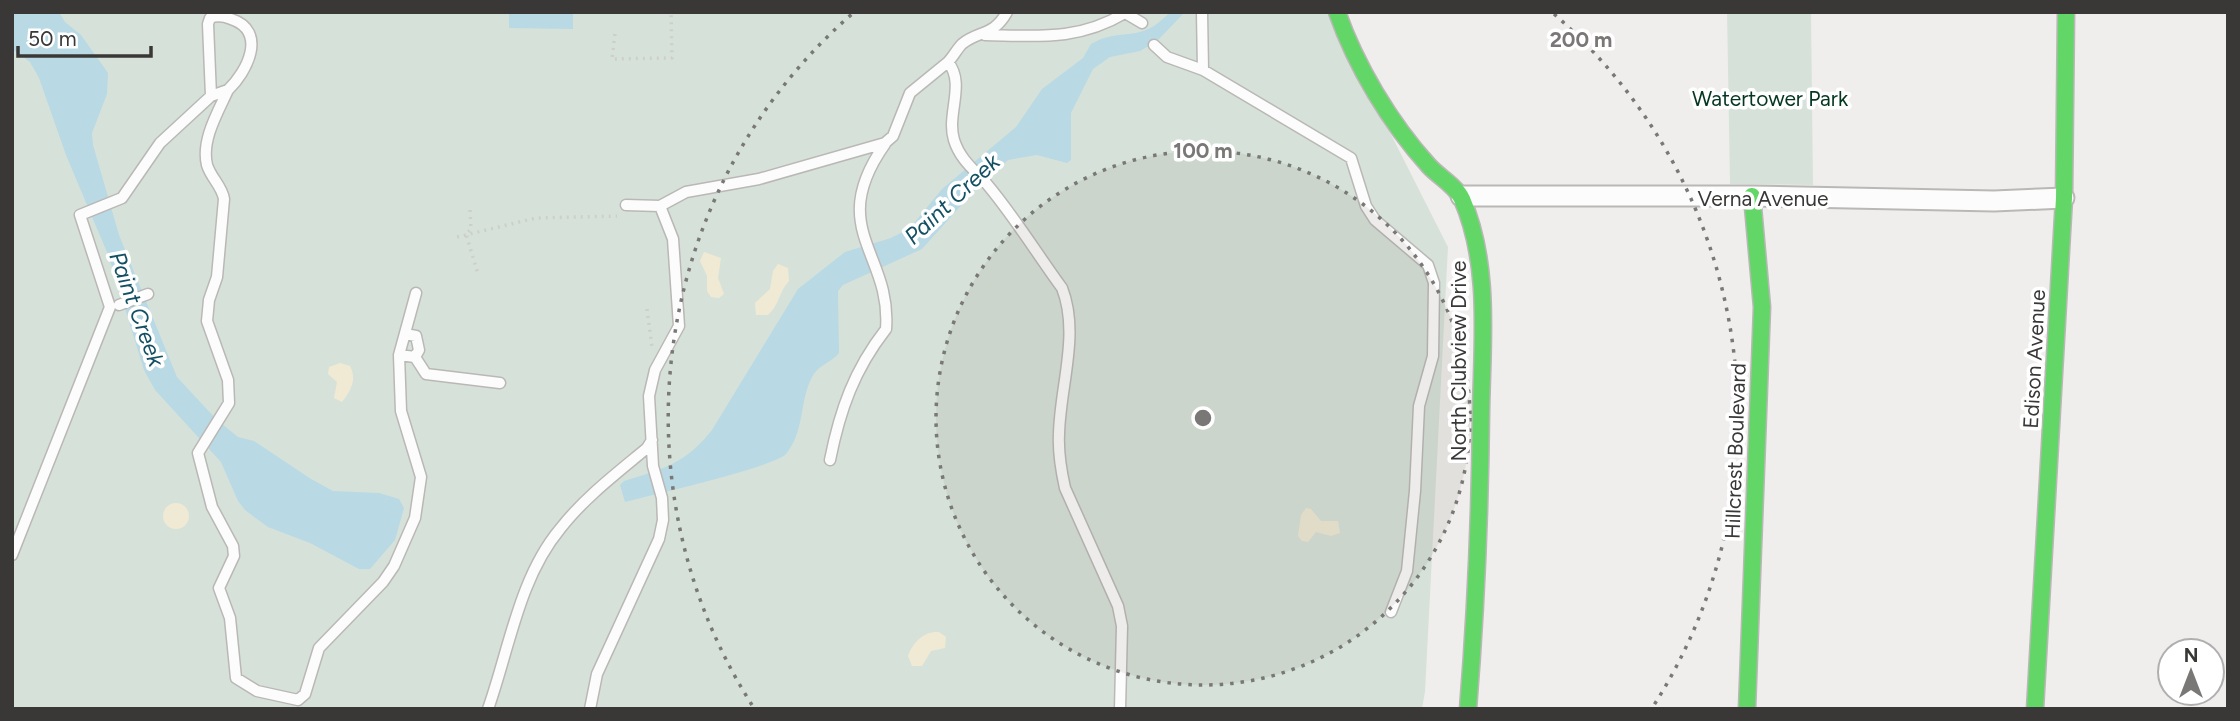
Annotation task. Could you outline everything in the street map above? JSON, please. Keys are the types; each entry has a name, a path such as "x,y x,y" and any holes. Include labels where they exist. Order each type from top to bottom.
{"street":[{"name":"North Clubview Drive","path":"1337,12 1349,47 1390,113 1428,165 1461,196 1478,250 1483,301 1479,579 1468,709"},
{"name":"Edison Avenue","path":"2035,709 2064,198 2066,12"},
{"name":"Verna Avenue","path":"1461,196 1752,196 1994,201 2064,198"},
{"name":"Hillcrest Boulevard","path":"1747,709 1762,307 1752,196"}],"lane":[{"path":"830,460 843,404 851,384 886,330 887,319 860,223 863,183 869,167 893,136 910,93 948,62 963,43 985,35 1001,22 1007,12"},
{"path":"985,35 1075,34 1100,27 1125,12 1142,23"},
{"path":"1202,12 1203,70"},
{"path":"211,96 208,24 210,18 216,15 240,22 249,31 252,48 246,66 228,90 206,151 210,173 224,199 217,277 209,300 207,321 228,380 229,403 198,453 212,507 233,546 234,556 219,588 230,618 236,678"},
{"path":"1154,45 1167,57 1203,70 1351,158 1366,206 1375,220 1428,265 1434,284 1433,356 1419,406 1415,491 1407,571 1391,612"},
{"path":"948,62 957,81 951,130 968,166 986,183 1062,289 1070,308 1059,434 1061,467 1065,488 1118,606 1122,626 1120,709"},
{"path":"12,555 110,307 79,215 122,198 160,143 211,96 228,90"},
{"path":"626,205 660,206 686,192 759,179 885,143"},
{"path":"590,709 597,674 659,539 663,520 662,498 653,466 649,396 654,370 679,326 673,239 660,206"},
{"path":"224,672 257,691 298,700 306,694 319,648 394,566 415,518 421,477 401,411 399,355 416,293"},
{"path":"119,305 148,295"},
{"path":"405,334 416,336 419,350 415,356"},
{"path":"399,355 415,356"},
{"path":"415,356 426,374 500,383"},
{"path":"488,709 526,592 545,549 560,528 647,448 652,439"}],"path":[{"path":"615,34 612,59 672,58 671,12"},
{"path":"466,234 471,229 470,210"},
{"path":"457,237 536,218 621,216"},
{"path":"466,234 478,274"},
{"path":"647,309 654,370"}],"green space":[{"path":"12,12 1329,12 1448,247 1422,709 12,709"},
{"name":"Watertower Park","path":"1727,12 1811,12 1813,185 1730,184"}],"sand":[{"path":"704,252 721,258 718,278 724,294 719,298 711,297 707,291 707,276 700,261"},
{"path":"778,264 788,268 789,281 772,311 768,315 756,315 755,303 770,289 773,271"},
{"path":"340,363 350,366 353,376 350,389 342,402 334,398 337,382 328,374 329,367"},
{"path":"176,503 185,507 189,516 185,525 176,529 167,525 163,516 167,507"},
{"path":"1306,508 1311,509 1321,521 1338,521 1340,533 1331,536 1316,532 1308,542 1302,541 1298,536 1301,515"},
{"path":"939,632 946,637 945,648 931,651 922,666 912,666 908,656 916,642 924,635"}],"water":[{"name":"Paint Creek","path":"12,12 59,12 65,22 81,35 108,73 107,94 92,133 93,145 119,235 177,377 216,419 238,437 254,441 311,479 333,491 379,493 399,499 404,508 395,540 370,569 359,569 310,543 268,527 245,510 238,501 221,462 155,390 144,370 109,257 66,155 39,78 30,62 12,49"},
{"path":"509,12 573,12 573,29 509,28"},
{"name":"Paint Creek","path":"1170,12 1185,12 1157,41 1140,51 1110,57 1093,69 1071,113 1071,160 1067,163 1037,155 1008,160 975,190 922,249 843,285 838,291 839,353 812,377 796,436 786,454 777,460 737,473 625,502 620,485 624,481 662,469 683,458 712,430 798,289 845,252 891,238 910,228 942,189 1016,127 1042,89 1083,58 1091,44 1112,36 1140,32 1159,22"}],"traffic: fast":[{"path":"1337,12 1364,73 1388,113 1429,166 1451,185 1462,199 1477,251 1483,304 1483,359 1477,561 1468,709"},
{"path":"2035,709 2064,198 2066,12"},
{"path":"1747,709 1762,307 1752,196"}]}
